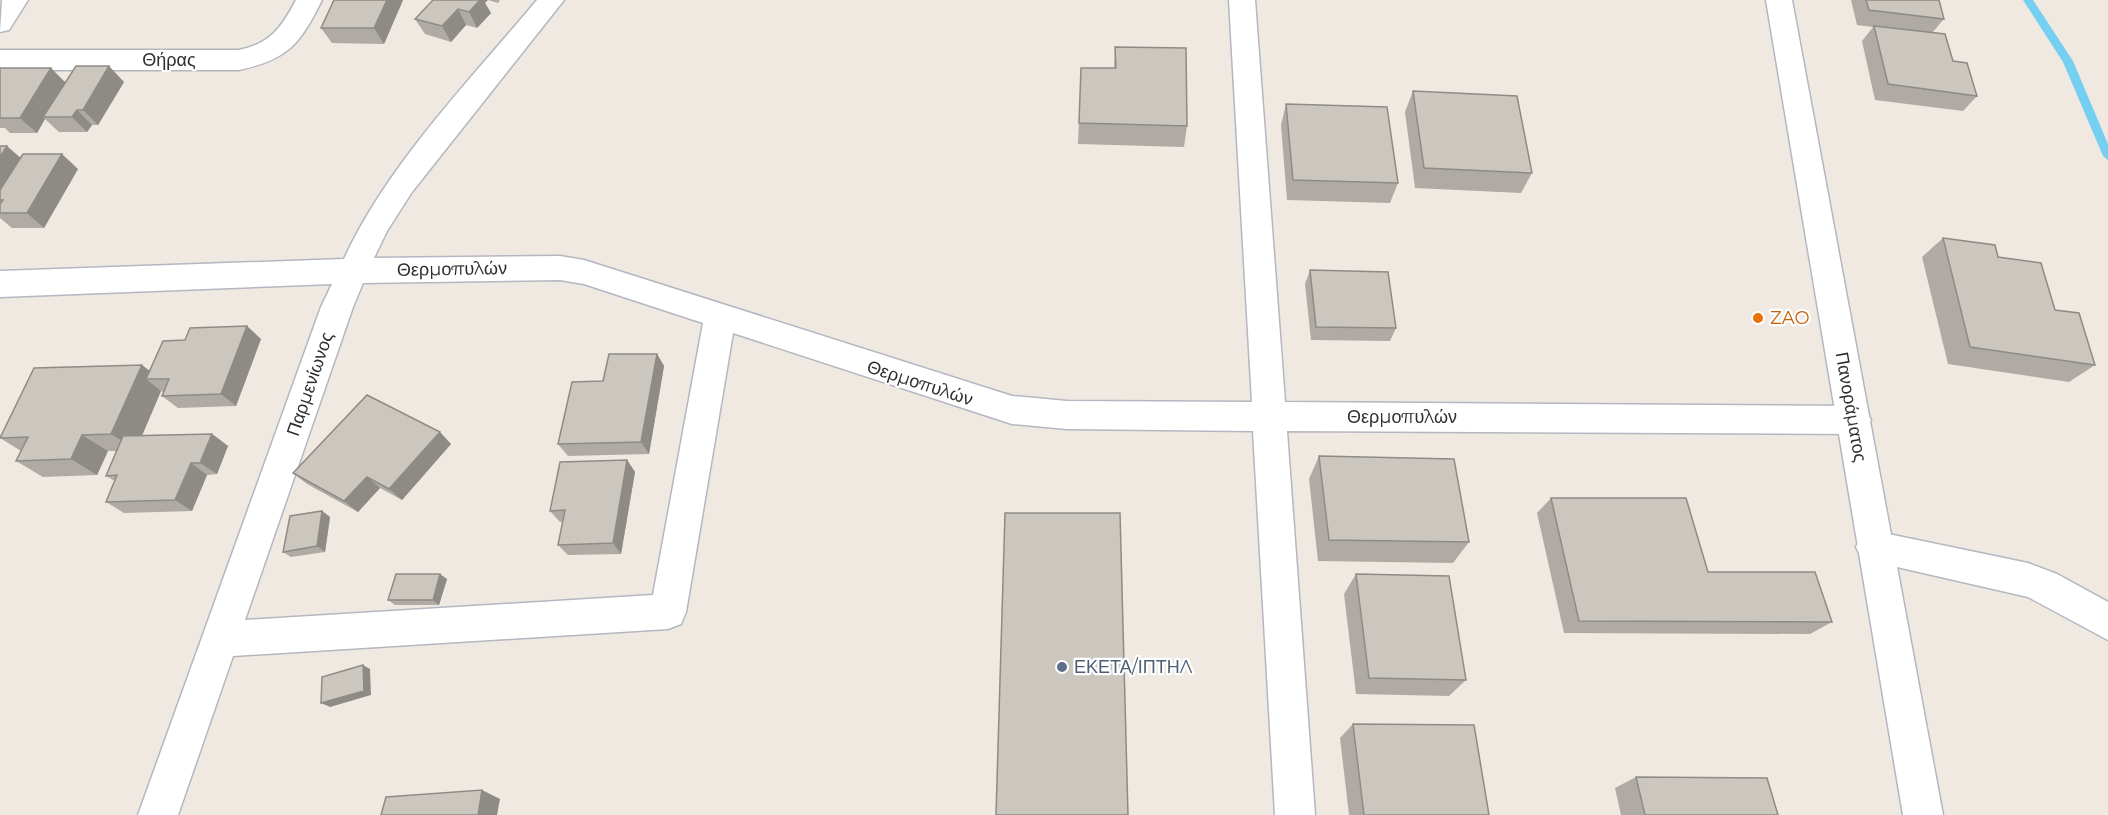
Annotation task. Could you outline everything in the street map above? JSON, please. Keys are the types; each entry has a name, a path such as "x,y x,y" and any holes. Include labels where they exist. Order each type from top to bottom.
{"street":[{"path":"0,23 15,0"},
{"name":"Θήρας","path":"0,60 239,60 260,57 284,43 293,32 309,0"},
{"name":"Παρμενίωνος","path":"158,815 352,272 374,226 402,184 551,0"},
{"path":"1242,0 1295,815"},
{"name":"Πανοράματος","path":"1779,0 1923,815"},
{"name":"Θερμοπυλών","path":"0,284 515,267 570,270 1011,410 1067,415 1854,420"},
{"path":"220,639 668,612 720,318"},
{"path":"1874,547 2028,580 2044,586 2108,622"}],"building":[{"path":"334,0 387,0 374,28 321,28"},
{"path":"433,0 480,0 469,12 458,9 442,26 415,19"},
{"path":"1866,0 1939,0 1944,19 1869,10"},
{"path":"1874,26 1945,34 1953,61 1967,63 1977,96 1888,84"},
{"path":"1115,47 1186,48 1187,126 1079,123 1081,68 1116,68"},
{"path":"76,66 109,66 83,110 77,110 72,117 43,117"},
{"path":"0,68 51,68 20,118 0,118"},
{"path":"1413,91 1517,96 1532,173 1424,168"},
{"path":"1286,104 1387,107 1398,183 1293,180"},
{"path":"0,146 7,146 0,157"},
{"path":"23,154 62,154 27,213 0,213 0,204 3,200 0,200 0,190"},
{"path":"1943,238 1995,245 1998,257 2041,263 2055,310 2079,313 2095,365 1970,347"},
{"path":"1310,270 1388,272 1396,328 1316,327"},
{"path":"247,326 221,394 162,396 169,379 146,379 163,341 185,340 190,328"},
{"path":"609,354 657,354 641,442 558,444 572,382 603,381"},
{"path":"142,365 111,434 82,435 71,459 16,461 28,437 0,438 34,368"},
{"path":"367,395 440,432 389,489 367,477 344,501 293,473"},
{"path":"212,434 200,463 191,463 175,500 106,502 117,475 106,476 123,436"},
{"path":"1319,456 1454,459 1469,542 1329,540"},
{"path":"627,460 613,543 558,545 565,510 550,511 560,462"},
{"path":"1551,498 1686,498 1708,572 1815,572 1832,622 1579,621"},
{"path":"322,511 317,546 283,552 290,516"},
{"name":"ΕΚΕΤΑ/ΙΠΤΗΛ","path":"1005,513 1120,513 1128,815 996,815"},
{"path":"396,574 440,574 433,600 388,600"},
{"path":"1356,574 1449,576 1466,680 1369,678"},
{"path":"363,665 364,691 321,703 322,677"},
{"path":"1353,724 1474,725 1489,815 1364,815"},
{"path":"1636,777 1767,778 1778,815 1645,815"},
{"path":"482,790 478,815 381,815 386,797"}],"waterway":[{"path":"2028,0 2068,61 2108,156"}],"place":[{"name":"ZAO","path":"1758,318"},
{"name":"ΕΚΕΤΑ/ΙΠΤΗΛ","path":"1062,667"}]}
